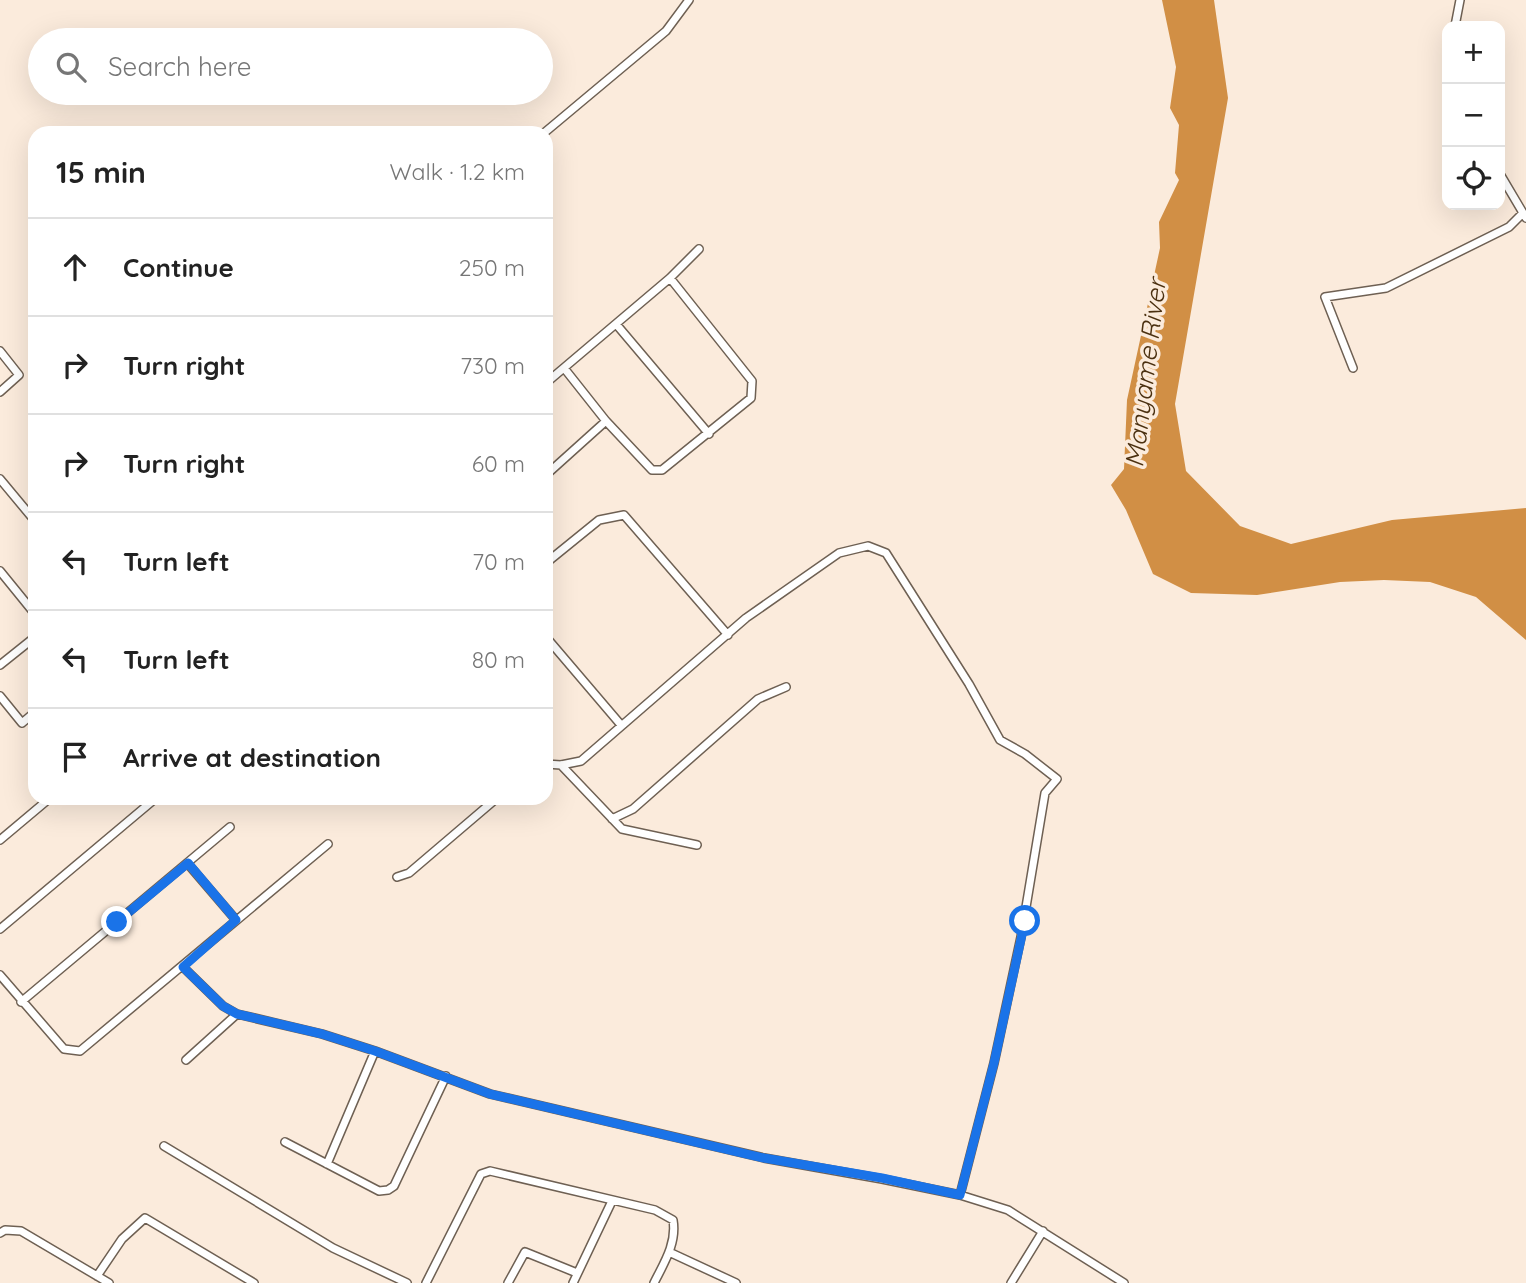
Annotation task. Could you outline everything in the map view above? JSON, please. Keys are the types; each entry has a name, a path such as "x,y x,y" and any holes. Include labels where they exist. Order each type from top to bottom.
{"street":[{"path":"552,126 666,31 688,0"},
{"path":"1456,21 1460,0"},
{"path":"1353,368 1325,298 1386,288 1509,228 1524,216 1505,183"},
{"path":"553,377 670,278 699,249"},
{"path":"564,368 606,421 652,470 662,470 709,434 751,398 752,381 670,278"},
{"path":"616,324 709,434"},
{"path":"0,351 19,375 0,392"},
{"path":"553,469 606,421"},
{"path":"0,479 28,512"},
{"path":"553,557 599,520 624,515 728,635"},
{"path":"553,764 581,761 746,618 839,553 869,546 886,553 969,684 1000,740 1025,754 1056,779 1045,793 1025,921 991,1076 960,1195"},
{"path":"0,571 28,605"},
{"path":"0,664 28,642"},
{"path":"553,645 621,725"},
{"path":"612,819 634,809 758,699 786,687"},
{"path":"0,696 22,723 28,718"},
{"path":"561,765 612,819 627,831 697,845"},
{"path":"0,840 42,805"},
{"path":"0,929 148,805"},
{"path":"397,877 408,873 489,805"},
{"path":"21,1002 230,827"},
{"path":"0,975 64,1049 80,1051 328,844"},
{"path":"188,863 236,920"},
{"path":"183,967 223,1006 237,1014 322,1034 446,1076 490,1094 751,1155 960,1195 1008,1210 1124,1283"},
{"path":"186,1060 237,1014"},
{"path":"327,1164 375,1051"},
{"path":"285,1142 379,1191 388,1190 394,1186 446,1076"},
{"path":"163,1146 333,1248 407,1283"},
{"path":"426,1283 481,1174 490,1171 655,1210 673,1220 675,1232 669,1252 654,1283"},
{"path":"573,1283 612,1201"},
{"path":"97,1276 122,1239 145,1219 254,1283"},
{"path":"0,1233 14,1229 21,1231 109,1283"},
{"path":"1011,1283 1043,1231"},
{"path":"508,1283 525,1252 577,1273"},
{"path":"669,1252 736,1283"}],"water":[{"name":"Manyame River","path":"1162,0 1214,0 1228,98 1175,404 1186,471 1240,526 1291,544 1392,520 1526,508 1526,640 1476,597 1430,582 1340,582 1257,595 1191,593 1153,574 1126,510 1111,485 1124,469 1127,400 1160,248 1159,222 1179,180 1175,173 1179,125 1170,108 1176,67"}],"route":[{"path":"117,922 188,863 236,920 183,967 223,1006 237,1014 322,1034 446,1076 490,1094 764,1158 882,1178 960,1195 994,1063 1025,921"}]}
